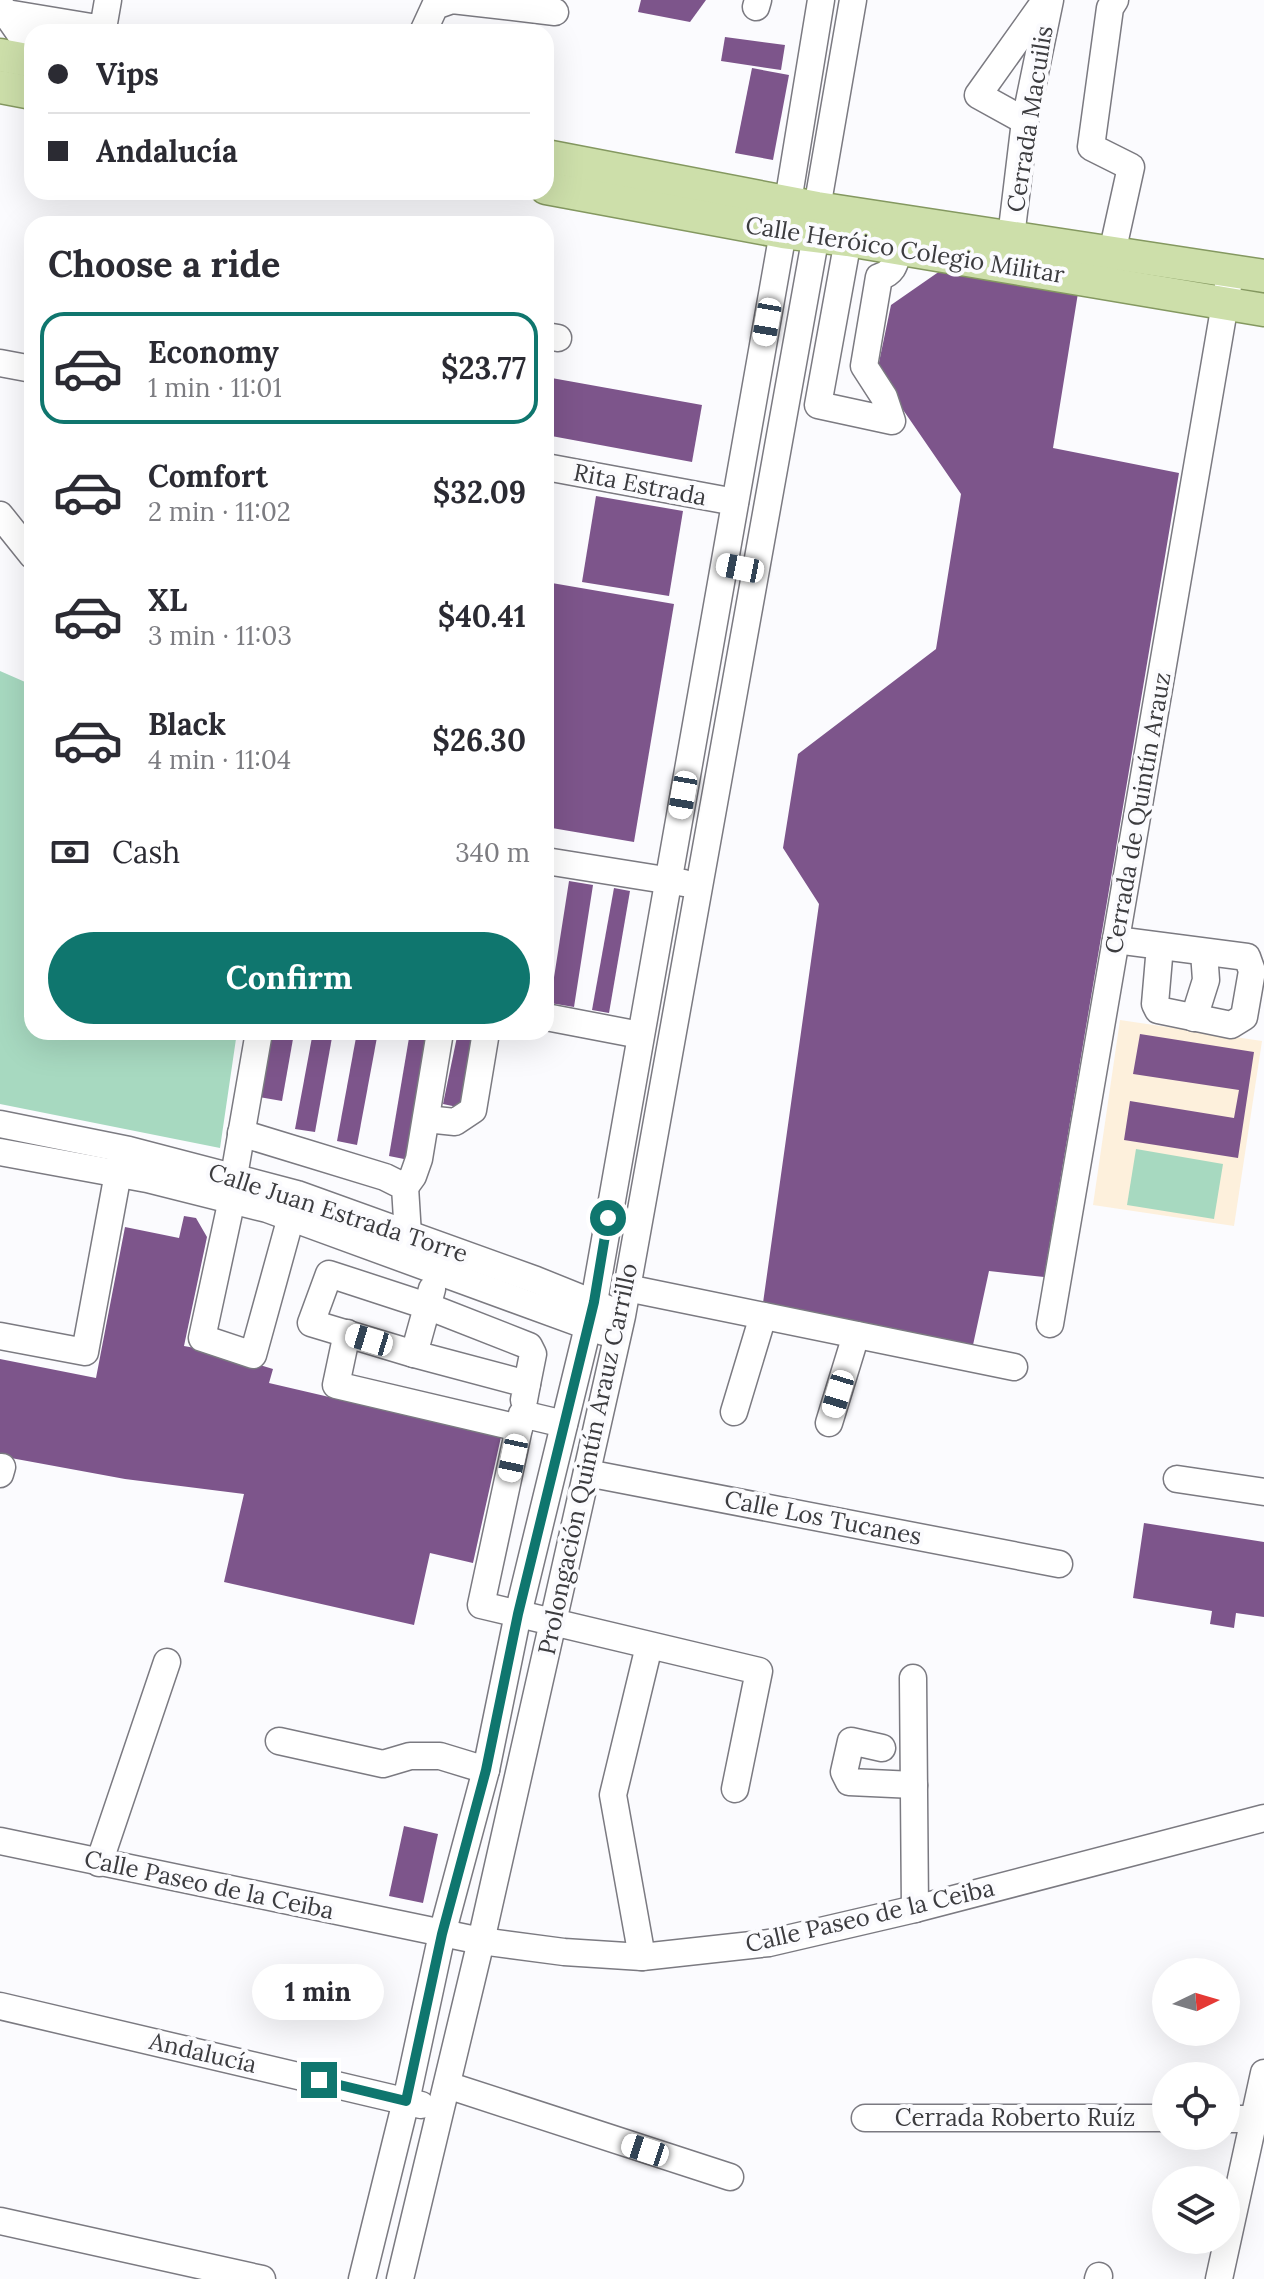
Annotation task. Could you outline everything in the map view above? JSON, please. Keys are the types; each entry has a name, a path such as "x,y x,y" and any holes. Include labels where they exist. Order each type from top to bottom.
{"main road":[{"path":"0,55 24,60"},
{"path":"0,87 24,92"},
{"name":"Calle Heróico Colegio Militar","path":"554,158 801,219 848,240 899,249 1228,287 1264,276"},
{"name":"Calle Heróico Colegio Militar","path":"554,189 801,219 1011,237 1112,253 1228,287 1264,310"}],"street":[{"path":"103,24 108,0"},
{"path":"427,24 435,6 452,0 555,12"},
{"path":"801,219 821,0"},
{"path":"801,219 853,0"},
{"path":"1025,121 978,95 1048,0"},
{"name":"Cerrada Macuilis","path":"1011,237 1025,121 1048,0"},
{"path":"1112,253 1131,167 1091,147 1110,8 1115,0"},
{"path":"1,10 76,24"},
{"path":"1,10 24,40"},
{"name":"Prolongación Quintín Arauz Carrillo","path":"362,2279 406,2101 442,1934 486,1770 518,1614 594,1302 735,502 801,219"},
{"name":"Prolongación Quintín Arauz Carrillo","path":"400,2279 481,1941 620,1326 755,571 801,219"},
{"path":"848,240 818,405 892,421 884,397 864,366 879,277 888,275 894,268 899,249"},
{"name":"Cerrada de Quintín Arauz","path":"1050,1324 1228,287"},
{"path":"0,363 24,368"},
{"name":"Rita Estrada","path":"554,468 735,502"},
{"path":"0,515 24,545"},
{"path":"724,565 755,571"},
{"path":"554,862 699,886"},
{"path":"1116,940 1247,957 1252,971 1244,1017 1231,1025 1158,1010 1155,1004 1160,946"},
{"path":"1194,1018 1206,980 1204,952"},
{"path":"554,1019 640,1035"},
{"path":"258,1040 232,1197 202,1338 253,1355 289,1224"},
{"path":"408,1235 405,1187 419,1159 439,1040"},
{"path":"426,1119 455,1122 473,1110 485,1040"},
{"path":"627,1107 658,1112"},
{"name":"Calle Juan Estrada Torre","path":"0,1124 232,1197 289,1224 440,1258 594,1302 620,1326"},
{"path":"241,1133 385,1177 405,1187"},
{"name":"Calle Juan Estrada Torre","path":"0,1152 120,1161"},
{"path":"0,1336 85,1352 120,1161"},
{"name":"Calle Juan Estrada Torre","path":"232,1197 297,1194 408,1235 440,1258 587,1328 620,1326"},
{"path":"414,1354 440,1258"},
{"path":"527,1384 311,1323 329,1274 427,1306 529,1346 533,1354 521,1421 481,1605 759,1671 735,1789"},
{"path":"627,1288 1014,1367"},
{"path":"734,1412 763,1316"},
{"path":"347,1333 336,1385 521,1421 564,1424"},
{"path":"829,1423 856,1335"},
{"name":"Calle Los Tucanes","path":"587,1473 1059,1564"},
{"path":"1177,1479 1264,1492"},
{"path":"642,1957 613,1795 649,1646"},
{"path":"99,1863 167,1662"},
{"path":"913,1678 915,1909"},
{"path":"279,1741 383,1764 410,1756 440,1756 486,1770"},
{"path":"882,1748 851,1741 844,1772 849,1782 914,1785"},
{"name":"Calle Paseo de la Ceiba","path":"0,1841 442,1934 564,1952 642,1957 769,1943 915,1909 1264,1818"},
{"name":"Andalucía","path":"0,2006 406,2101 444,2097 730,2177"},
{"path":"1219,2279 1264,2073"},
{"name":"Cerrada Roberto Ruíz","path":"865,2118 1152,2118"},
{"path":"1240,2119 1254,2119"},
{"path":"0,2221 262,2279"}],"shaded area":[{"path":"1120,1020 1262,1041 1234,1226 1093,1205"}],"green space":[{"path":"0,671 24,682 24,1040 236,1040 220,1148 0,1104"},
{"path":"1136,1149 1223,1164 1214,1219 1127,1205"}],"building":[{"path":"641,0 706,0 690,22 638,12"},
{"path":"725,37 785,45 781,70 721,61"},
{"path":"752,68 789,75 773,160 735,153"},
{"path":"940,271 1078,293 1053,448 1179,473 1044,1277 989,1271 973,1345 763,1303 819,904 783,848 798,754 936,649 961,494 877,372 891,305"},
{"path":"554,378 702,405 692,462 554,436"},
{"path":"596,496 683,511 669,596 582,582"},
{"path":"554,583 674,604 634,842 554,828"},
{"path":"569,881 593,885 574,1007 554,1004 554,977"},
{"path":"614,888 630,891 609,1013 592,1010"},
{"path":"1140,1034 1254,1052 1238,1158 1124,1140 1130,1101 1234,1118 1239,1090 1133,1074"},
{"path":"269,1040 293,1040 282,1101 259,1097"},
{"path":"312,1040 332,1040 315,1132 295,1129"},
{"path":"356,1040 377,1040 357,1145 337,1141"},
{"path":"409,1040 429,1040 409,1160 389,1156"},
{"path":"456,1040 476,1040 462,1108 443,1104"},
{"path":"184,1216 196,1218 207,1237 184,1346 217,1352 273,1369 269,1383 501,1437 473,1563 430,1553 414,1625 224,1582 244,1494 125,1479 0,1456 0,1359 96,1378 125,1227 179,1238"},
{"path":"1144,1523 1264,1542 1264,1617 1236,1613 1234,1628 1210,1624 1212,1611 1133,1598"},
{"path":"404,1826 438,1834 423,1903 389,1896"}],"route":[{"path":"319,2080 406,2101 442,1934 486,1770 518,1614 594,1302 608,1218"}]}
